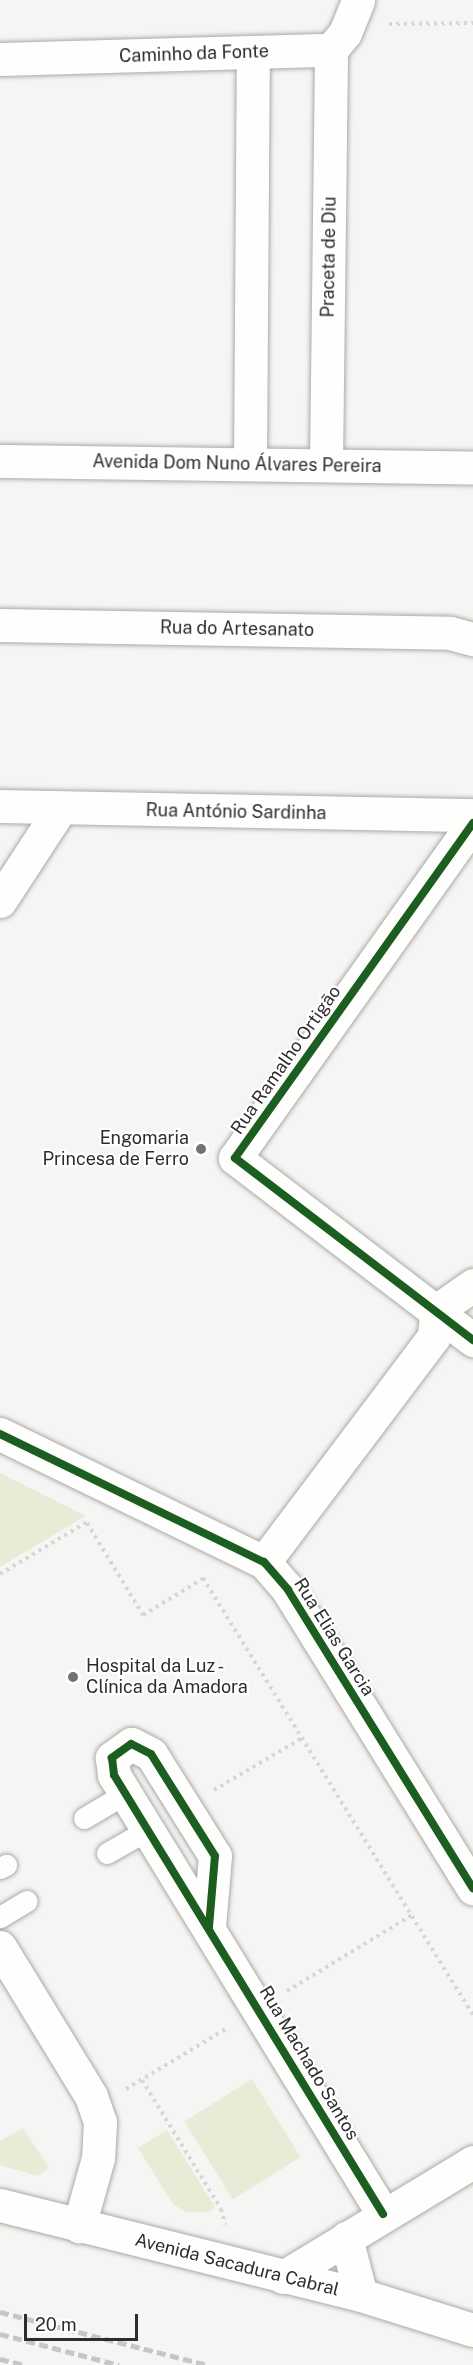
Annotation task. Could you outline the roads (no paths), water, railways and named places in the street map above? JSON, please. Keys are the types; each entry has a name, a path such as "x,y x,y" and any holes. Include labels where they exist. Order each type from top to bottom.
{"street":[{"name":"Caminho da Fonte","path":"0,59 253,53 346,25"},
{"name":"Praceta de Diu","path":"326,464 346,25"},
{"path":"250,463 253,53"},
{"name":"Avenida Dom Nuno Álvares Pereira","path":"0,461 326,464 473,468"},
{"name":"Rua do Artesanato","path":"0,625 450,633 473,639"},
{"name":"Rua António Sardinha","path":"0,806 60,809 473,815"},
{"path":"0,902 60,809"},
{"name":"Rua Ramalho Ortigão","path":"473,823 235,1158 473,1340"},
{"path":"264,1562 434,1336 436,1311 473,1285"},
{"name":"Rua Elias Garcia","path":"0,1434 264,1562 288,1590 473,1888"},
{"name":"Rua Machado Santos","path":"209,1927 215,1856 151,1754 135,1744 114,1754 111,1762 126,1793 383,2214"},
{"path":"0,1947 91,2096 100,2122 98,2158 79,2226"},
{"path":"283,2277 383,2214 473,2162"},
{"name":"Avenida Sacadura Cabral","path":"0,2205 361,2295 473,2330"},
{"path":"346,2238 361,2295"}],"lane":[{"path":"84,1818 126,1793"},
{"path":"107,1854 149,1829"},
{"path":"0,1917 27,1901"}],"railway":[{"path":"0,2312 208,2365"},
{"path":"0,2334 119,2365"},
{"path":"0,2359 24,2365"}],"place":[{"name":"Engomaria Princesa de Ferro","path":"201,1149"},
{"name":"Hospital da Luz - Clínica da Amadora","path":"73,1677"}]}
